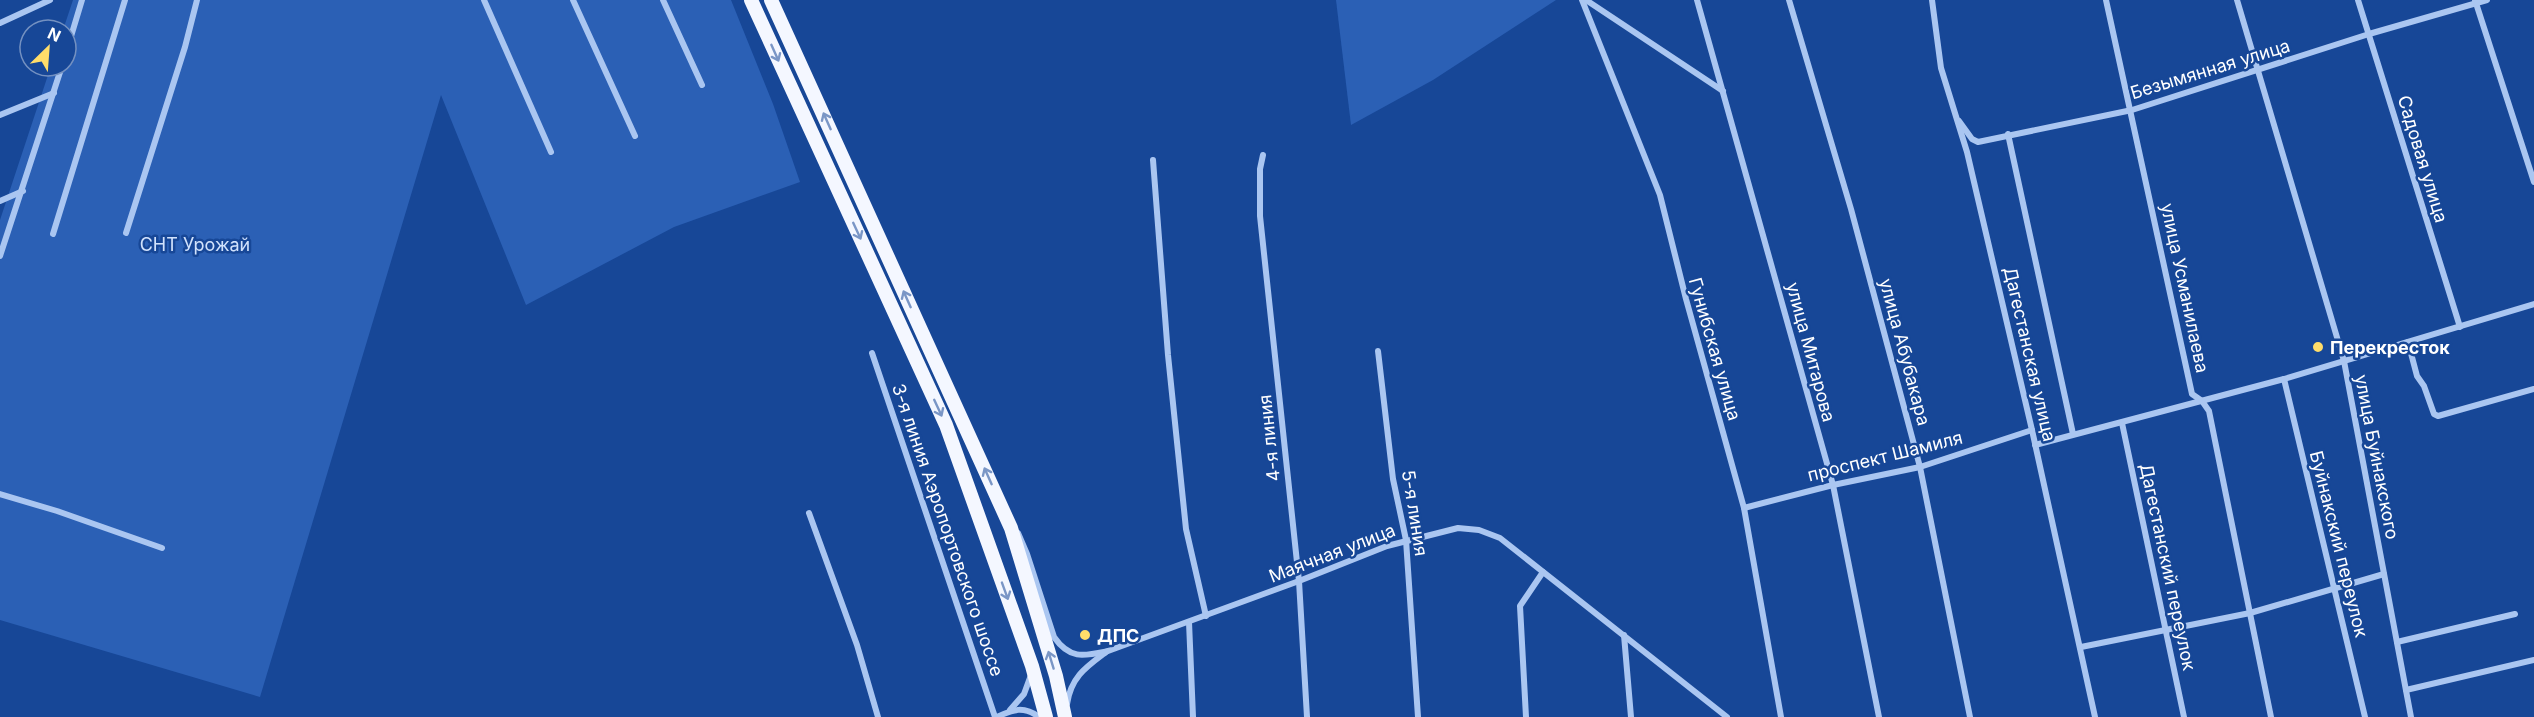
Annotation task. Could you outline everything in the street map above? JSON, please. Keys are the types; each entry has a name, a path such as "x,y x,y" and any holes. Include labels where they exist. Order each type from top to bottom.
{"main road":[{"path":"751,0 946,425 1032,666 1046,717"},
{"path":"771,0 1011,528 1056,676 1065,717"}],"street":[{"path":"0,23 50,0"},
{"path":"77,18 82,0"},
{"path":"53,234 125,0"},
{"path":"126,233 185,47 197,0"},
{"path":"484,0 551,152"},
{"path":"573,0 634,136"},
{"path":"663,0 702,85"},
{"path":"1584,0 1723,91"},
{"name":"Гунибская улица","path":"1584,0 1660,195 1686,299 1744,508 1781,717"},
{"name":"улица Митарова","path":"1697,0 1833,485 1879,717"},
{"name":"улица Абубакара","path":"1789,0 1851,209 1920,466 1970,717"},
{"name":"Дагестанская улица","path":"1932,0 1941,68 1967,152 2032,430 2095,717"},
{"name":"улица Усманилаева","path":"2106,0 2132,110 2192,394 2202,401 2209,411 2271,717"},
{"name":"улица Буйнакского","path":"2237,0 2344,361 2411,717"},
{"name":"Садовая улица","path":"2358,0 2460,327"},
{"name":"Безымянная улица","path":"1953,111 1972,140 1978,142 2132,110 2475,1 2487,0"},
{"path":"2475,1 2534,182"},
{"path":"0,256 58,78"},
{"path":"0,115 54,93"},
{"path":"2008,134 2073,434"},
{"name":"4-я линия","path":"1263,155 1260,169 1260,216 1299,581 1307,717"},
{"path":"1153,160 1168,355 1186,530 1206,616"},
{"path":"0,201 23,191"},
{"path":"2035,445 2284,379 2534,304"},
{"path":"2408,342 2417,376 2424,386 2434,414 2438,416 2534,389"},
{"name":"5-я линия","path":"1378,351 1394,479 1406,540 1418,717"},
{"name":"3-я линия Аэропортовского шоссе","path":"872,353 996,717"},
{"name":"Буйнакский переулок","path":"2284,379 2365,717"},
{"name":"Дагестанский переулок","path":"2122,423 2184,717"},
{"name":"проспект Шамиля","path":"1744,508 1920,466 2032,430"},
{"path":"0,494 57,511 162,548"},
{"path":"999,501 1021,538 1054,638 1062,649 1071,654 1108,651"},
{"path":"809,513 857,645 878,717"},
{"name":"Маячная улица","path":"1108,651 1299,581 1368,552 1406,540 1458,528 1479,530 1500,538 1727,717"},
{"path":"1526,717 1520,606 1543,572"},
{"path":"2081,647 2250,613 2384,574"},
{"path":"2397,642 2515,614"},
{"path":"1189,622 1193,717"},
{"path":"1624,635 1630,717"},
{"path":"1065,717 1068,698 1082,670 1108,651"},
{"path":"2406,690 2534,660"},
{"path":"1010,710 1030,683 1032,666"},
{"path":"996,717 1010,710 1028,710 1039,717"}],"green space":[{"name":"СНТ Урожай","path":"73,0 731,0 773,104 800,182 674,227 526,305 441,95 260,697 0,620 0,220 47,78 78,78 78,18 67,18"},
{"path":"1336,0 1556,0 1433,80 1351,125"}],"place":[{"name":"Перекресток","path":"2318,347"},
{"name":"ДПС","path":"1085,635"}]}
